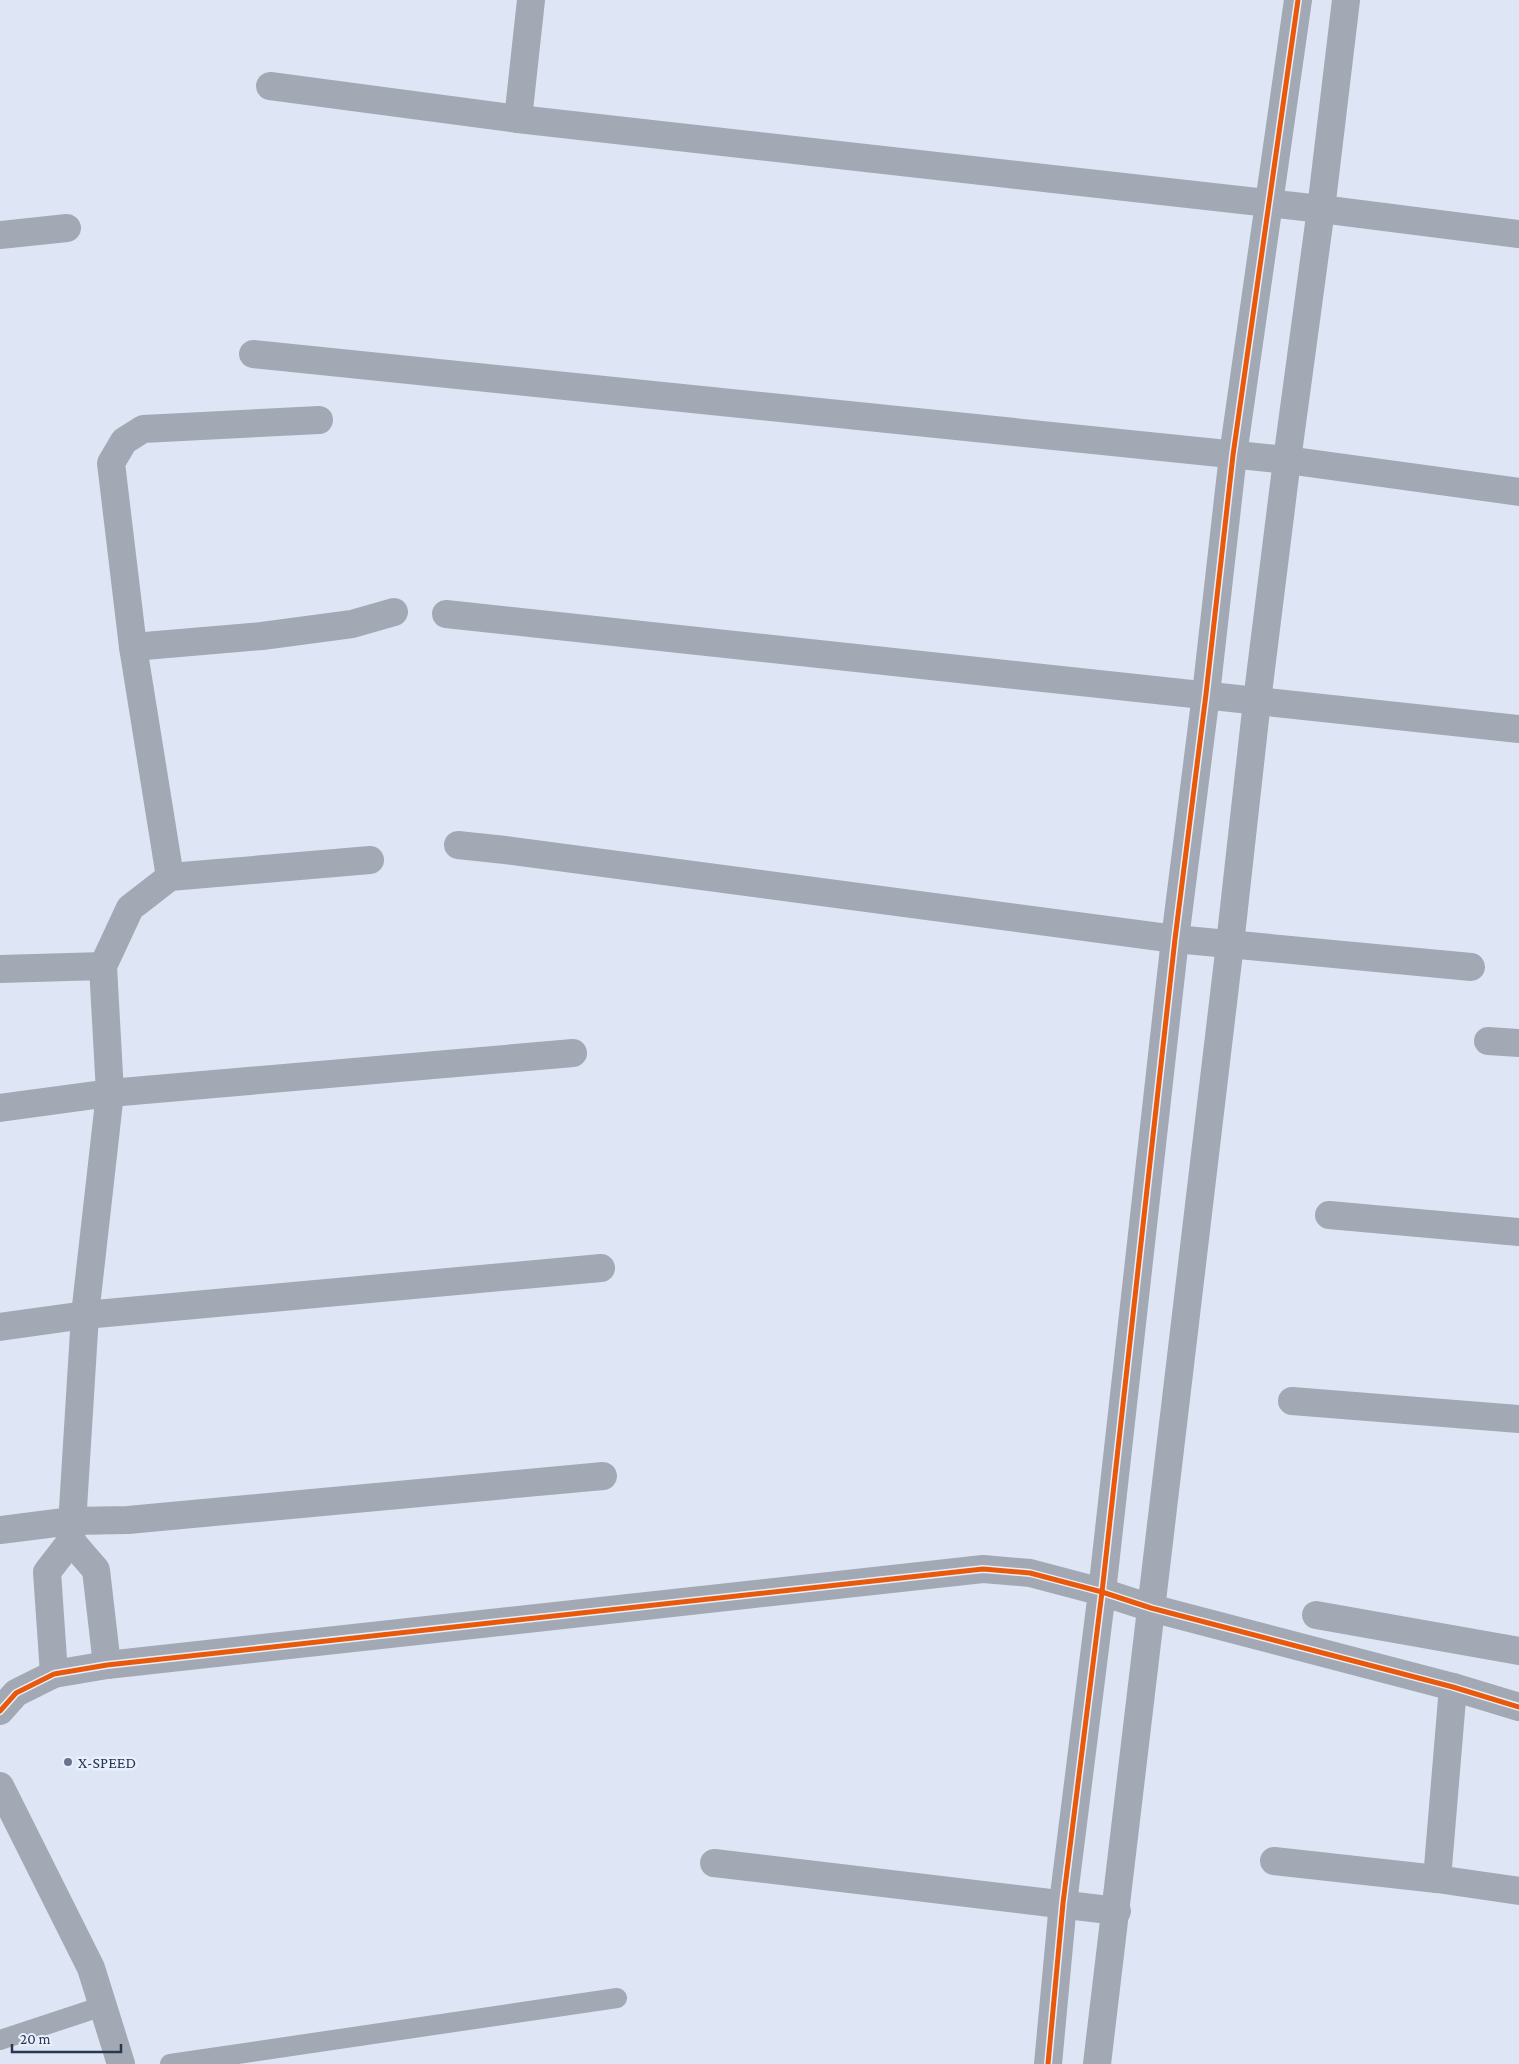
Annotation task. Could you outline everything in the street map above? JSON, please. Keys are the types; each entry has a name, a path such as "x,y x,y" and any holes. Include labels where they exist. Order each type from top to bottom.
{"street":[{"path":"518,120 531,0"},
{"path":"1048,2064 1063,1904 1102,1592 1175,939 1206,694 1233,455 1298,0"},
{"path":"1097,2064 1117,1911 1230,944 1256,701 1321,209 1346,0"},
{"path":"270,86 518,120 1321,209 1519,234"},
{"path":"0,235 67,228"},
{"path":"252,354 1287,460 1519,492"},
{"path":"170,877 132,647 111,463 124,441 143,429 320,420"},
{"path":"132,647 262,636 352,624 394,612"},
{"path":"446,614 1519,729"},
{"path":"458,845 1175,939 1472,967"},
{"path":"54,1674 47,1572 72,1531 84,1315 110,1093 103,966 130,908 170,877 370,860"},
{"path":"0,969 103,966"},
{"path":"1488,1041 1519,1043"},
{"path":"0,1108 110,1093 573,1053"},
{"path":"1329,1215 1519,1232"},
{"path":"0,1327 84,1315 601,1268"},
{"path":"1292,1401 1519,1419"},
{"path":"0,1530 72,1531 128,1520 602,1476"},
{"path":"72,1531 96,1570 107,1665"},
{"path":"0,1712 16,1693 54,1674 107,1665 983,1570 1030,1573 1102,1592 1152,1608 1518,1705"},
{"path":"1316,1615 1519,1651"},
{"path":"1437,1879 1453,1688"},
{"path":"0,1786 7,1815 91,1968 121,2064"},
{"path":"1274,1861 1437,1879 1519,1891"},
{"path":"714,1863 1117,1911"}],"lane":[{"path":"170,2064 617,1998"},
{"path":"0,2040 103,2006"}],"cycle path":[{"path":"1048,2064 1063,1903 1102,1592 1175,939 1206,694 1233,455 1298,0"},
{"path":"0,1711 16,1693 54,1674 107,1665 983,1569 1030,1573 1102,1592 1151,1608 1453,1687 1519,1707"}],"place":[{"name":"X-SPEED","path":"68,1762"}]}
